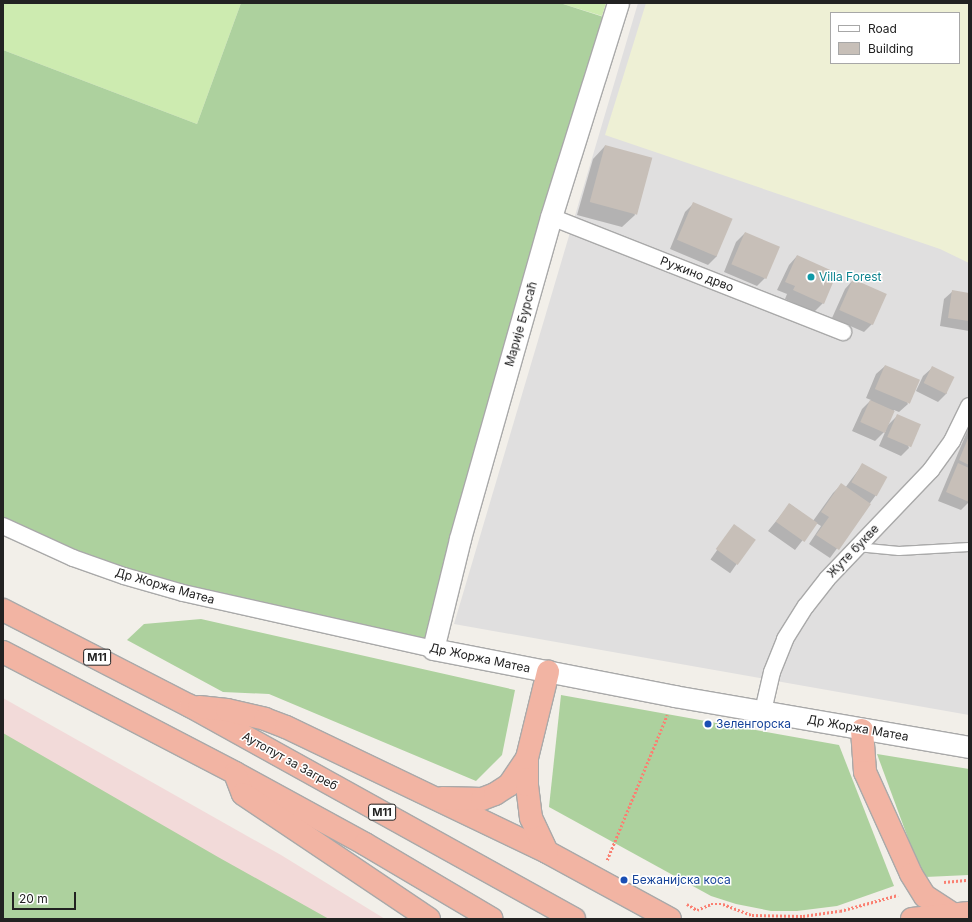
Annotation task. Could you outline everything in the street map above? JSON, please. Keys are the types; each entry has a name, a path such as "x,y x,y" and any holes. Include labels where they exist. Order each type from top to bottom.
{"highway":[{"name":"Аутопут за Загреб","path":"3,610 190,706 574,919"},
{"path":"3,652 235,773 365,844 492,919"},
{"path":"547,852 533,825 528,806 527,758 548,672"},
{"path":"190,706 227,710 265,719 547,852 670,919"},
{"path":"862,730 865,772 918,889 934,904 956,915"},
{"path":"430,796 466,800 482,799 495,794 509,785 527,758"},
{"path":"235,773 243,794 430,919"},
{"path":"912,919 956,915"}],"street":[{"name":"Марије Бурсаћ","path":"433,649 460,539 551,217 618,3"},
{"name":"Ружино дрво","path":"551,217 843,332"},
{"name":"Жуте букве","path":"763,711 772,672 794,625 827,579 931,470 952,441 969,406"},
{"name":"Др Жоржа Матеа","path":"3,526 74,558 131,578 213,600 433,649 548,672 862,730 969,747"}],"lane":[{"path":"857,547 899,551 969,547"}],"path":[{"path":"606,862 674,696"},
{"path":"602,860 613,866"},
{"path":"683,902 697,910 711,904 722,904 752,915 803,916 861,906 946,882 969,880"}],"shaded area":[{"path":"638,3 969,3 969,715 454,624"},
{"path":"3,698 281,855 385,919 3,919"}],"green space":[{"path":"3,3 241,3 197,124 3,50"},
{"path":"241,3 560,3 613,20 433,649 124,576 3,521 3,50 197,124"},
{"path":"560,3 606,3 602,16"},
{"path":"646,3 969,3 969,263 940,249 605,135"},
{"path":"201,619 515,690 502,755 476,781 269,694 223,692 127,640 144,624"},
{"path":"561,695 839,745 894,886 837,906 797,911 771,911 736,904 711,896 549,807"},
{"path":"3,733 218,857 329,919 3,919"},
{"path":"877,754 969,769 969,875 925,877 919,868"}],"building":[{"path":"605,145 652,158 637,215 590,202"},
{"path":"693,202 733,219 717,257 677,240"},
{"path":"745,232 780,247 766,279 731,264"},
{"name":"Villa Forest","path":"797,255 837,273 824,304 793,290 795,286 785,282"},
{"path":"853,279 887,294 873,325 839,310"},
{"path":"952,290 969,293 969,321 948,318"},
{"path":"885,365 920,380 910,404 875,389"},
{"path":"932,366 954,377 946,394 924,383"},
{"path":"870,400 895,411 885,433 860,422"},
{"path":"897,414 921,424 911,447 887,437"},
{"path":"969,436 969,465 959,460"},
{"path":"862,463 887,477 877,496 851,482"},
{"path":"958,463 969,468 969,502 946,492"},
{"path":"841,483 871,504 839,550 816,535 829,517 821,512"},
{"path":"789,503 818,523 804,542 776,522"},
{"path":"734,524 756,540 738,565 716,549"}],"place":[{"name":"Villa Forest","path":"811,277"},
{"name":"Зеленгорска","path":"708,724"},
{"name":"Бежанијска коса","path":"624,880"}]}
